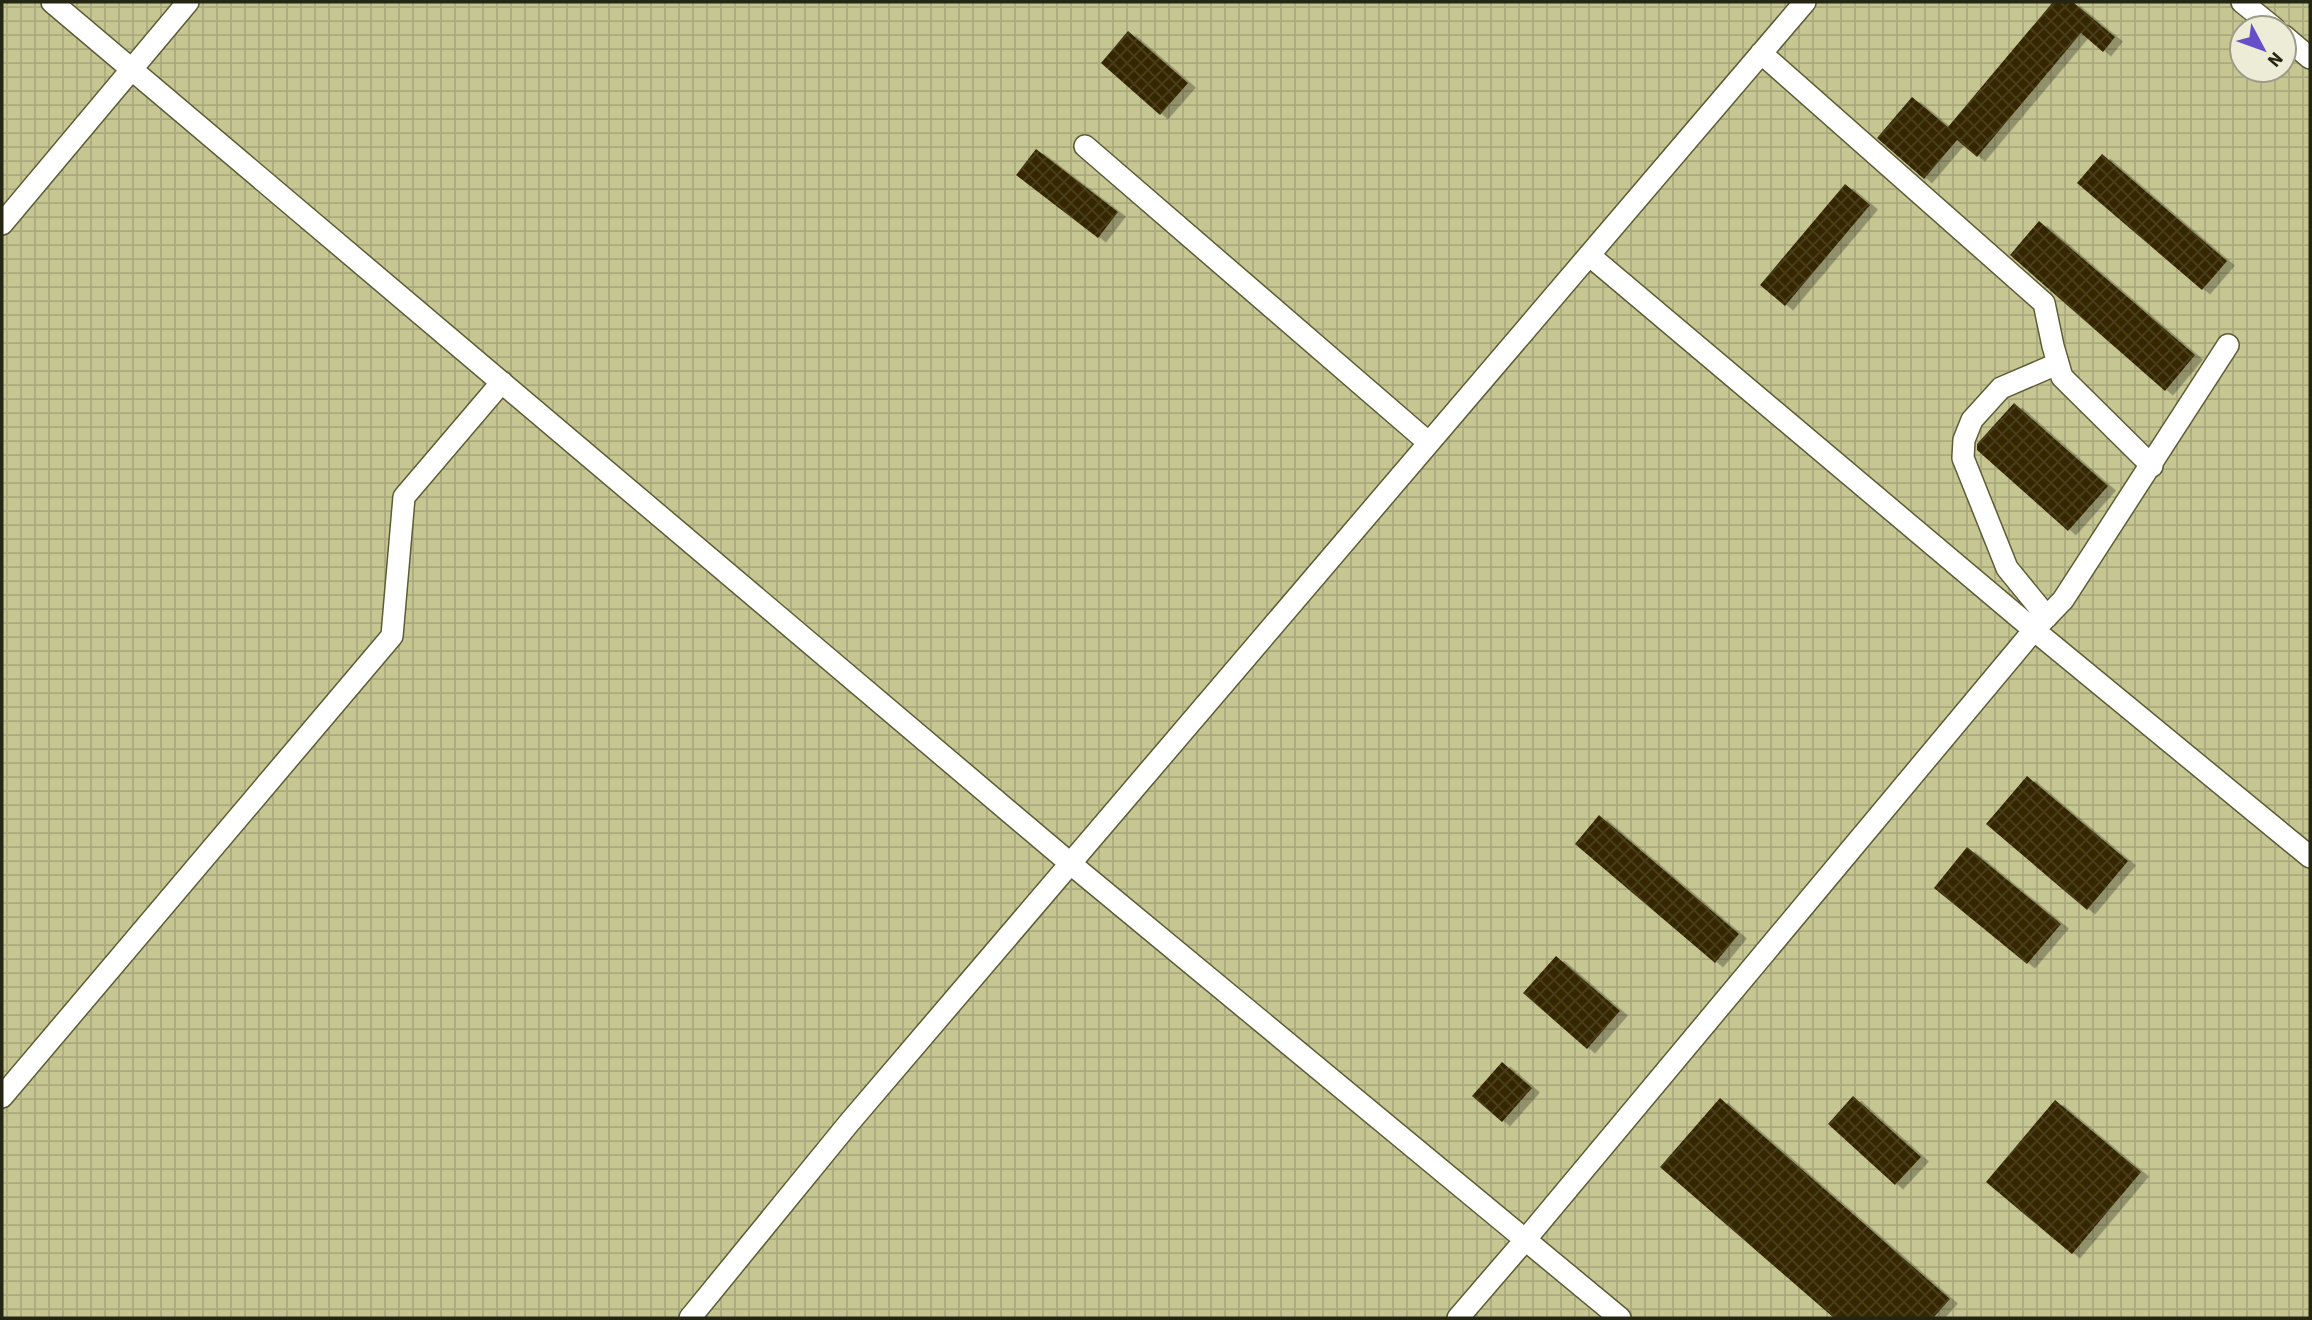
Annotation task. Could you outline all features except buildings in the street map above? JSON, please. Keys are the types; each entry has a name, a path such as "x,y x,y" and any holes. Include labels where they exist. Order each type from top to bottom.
{"lane":[{"path":"52,2 1071,864 1620,1318"},
{"path":"2,224 188,2"},
{"path":"690,1318 849,1124 1805,2"},
{"path":"2242,2 2257,14"},
{"path":"1761,53 2044,303 2062,377 2151,466"},
{"path":"1085,146 1429,443"},
{"path":"1589,256 2041,624 2310,857"},
{"path":"1458,1318 2063,600 2228,345"},
{"path":"2041,624 2007,568 1963,458 1964,440 1972,420 2000,387 2057,364"},
{"path":"2,1097 392,636 404,497 502,382"}],"shaded area":[{"path":"2,2 2310,2 2310,1318 2,1318"}]}
